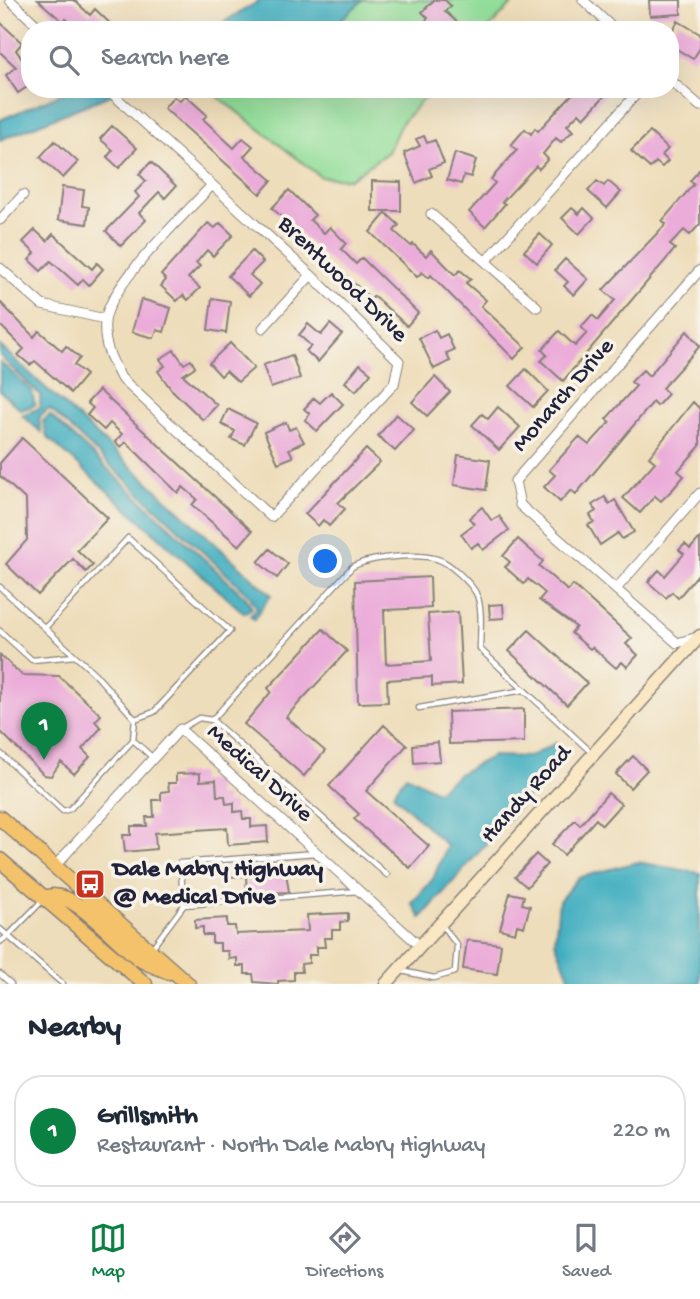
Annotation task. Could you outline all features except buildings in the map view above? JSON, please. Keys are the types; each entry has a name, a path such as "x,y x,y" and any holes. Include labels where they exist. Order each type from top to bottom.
{"main road":[{"path":"0,818 184,980"},
{"path":"0,831 54,867"},
{"path":"0,860 145,984"},
{"path":"45,898 59,895 69,898 143,961 184,980"}],"street":[{"path":"10,0 32,21"},
{"path":"583,0 605,21"},
{"path":"679,88 700,106"},
{"name":"Brentwood Drive","path":"105,319 106,350 121,379 271,517 394,384 399,361 311,275 117,98"},
{"path":"485,261 632,98"},
{"path":"0,268 41,304 105,319 120,285 212,185"},
{"path":"0,220 23,195"},
{"path":"431,214 537,307"},
{"name":"Monarch Drive","path":"700,270 515,481 520,505 677,643 700,636"},
{"path":"263,328 311,275"},
{"path":"616,589 700,493"},
{"name":"Handy Road","path":"386,984 700,636"},
{"name":"Medical Drive","path":"54,867 180,729 420,946"}],"lane":[{"path":"45,628 128,538 230,631 153,712 135,719"},
{"path":"212,720 352,567 369,559 424,557 442,561 475,591 479,604 480,649 592,754"},
{"path":"0,587 75,656 135,719 133,740 70,809 63,811 0,753"},
{"path":"0,631 32,660 75,656"},
{"path":"419,708 524,690"},
{"path":"180,729 199,718 212,720 387,875"},
{"path":"133,740 153,758"},
{"path":"151,949 184,905 180,863 317,853"},
{"path":"184,905 360,891"},
{"path":"0,942 45,898"},
{"path":"398,970 434,978 456,972 457,945 440,923"},
{"path":"0,929 63,984"},
{"path":"0,974 11,984"}],"green space":[{"path":"363,0 516,0 496,21 339,21"},
{"path":"220,98 424,98 400,125 388,152 349,179 321,177"}],"water":[{"path":"261,0 363,0 339,21 225,21"},
{"path":"51,98 103,98 0,140 0,120"},
{"path":"0,346 271,595 254,619 250,616 257,608 249,595 51,410 47,410 39,418 41,432 22,415 40,408 40,395 0,356"},
{"path":"0,362 32,391 35,405 21,410 0,391"},
{"path":"50,415 246,598 252,608 244,613 47,437 43,421"},
{"path":"556,743 567,752 421,918 412,903 433,879 447,846 393,794 406,775 437,791 460,773 493,756 529,757"},
{"path":"637,862 700,873 700,984 572,984 555,941 559,901 578,878"}],"place":[{"name":"Grillsmith","path":"44,760"},
{"name":"Dale Mabry Highway @ Medical Drive","path":"90,884"}]}
